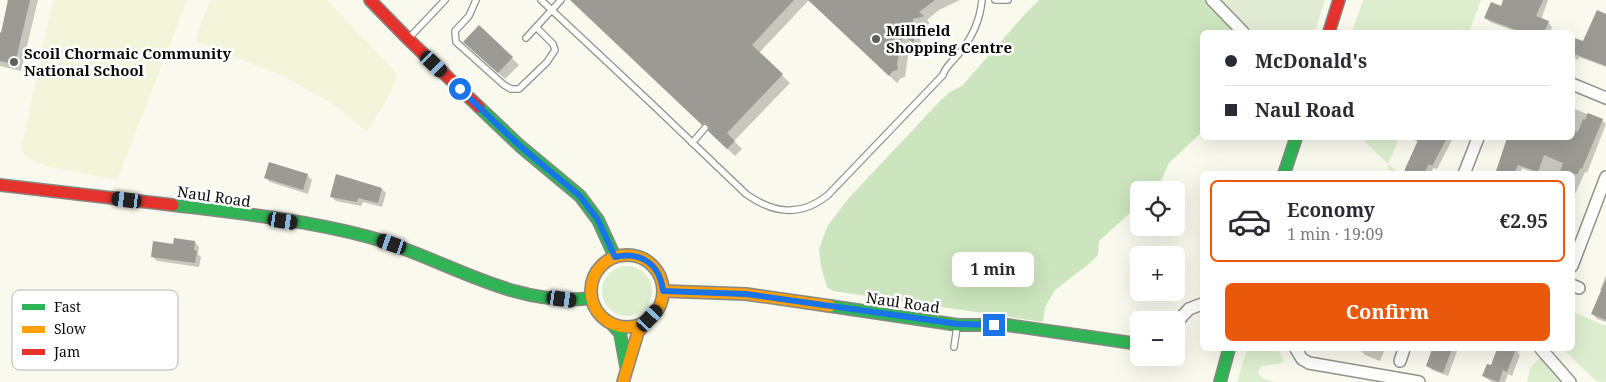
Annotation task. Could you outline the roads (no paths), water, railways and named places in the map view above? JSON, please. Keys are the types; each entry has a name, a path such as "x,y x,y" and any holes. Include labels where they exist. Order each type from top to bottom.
{"street":[{"path":"370,0 520,146 580,196 598,220 615,257"},
{"path":"1212,0 1241,30"},
{"path":"1330,30 1339,0"},
{"path":"1575,85 1606,98"},
{"path":"1285,171 1295,140"},
{"path":"1465,171 1477,140"},
{"path":"1575,258 1606,177"},
{"name":"Naul Road","path":"0,185 175,205 346,231 404,248 503,288 532,295 576,301 591,298"},
{"path":"623,382 638,332 659,306 663,291 662,281 652,264 634,255 624,254 607,260 595,273 592,281 591,298 599,313 620,333 627,368"},
{"name":"Naul Road","path":"663,291 746,294 958,324 1007,326 1130,343"},
{"path":"1185,313 1189,309 1200,305"},
{"path":"612,324 632,326 642,324 650,318"},
{"path":"1220,382 1228,351"},
{"path":"1297,351 1302,359 1309,363 1419,382"},
{"path":"1400,361 1403,351"},
{"path":"1543,351 1570,382"}],"lane":[{"path":"408,39 445,0"},
{"path":"476,0 469,16 455,31 456,42 504,85 511,89 519,89 547,62 555,50 553,44 536,27"},
{"path":"541,0 746,194 758,203 770,208 788,210 810,207 836,188 943,75 945,69 972,35 981,9 982,0"},
{"path":"526,38 561,0"},
{"path":"995,0 1008,0"},
{"path":"692,143 705,128"},
{"path":"954,348 958,324"}],"place":[{"name":"Millfield Shopping Centre","path":"876,39"},
{"name":"Scoil Chormaic Community National School","path":"14,62"}]}
